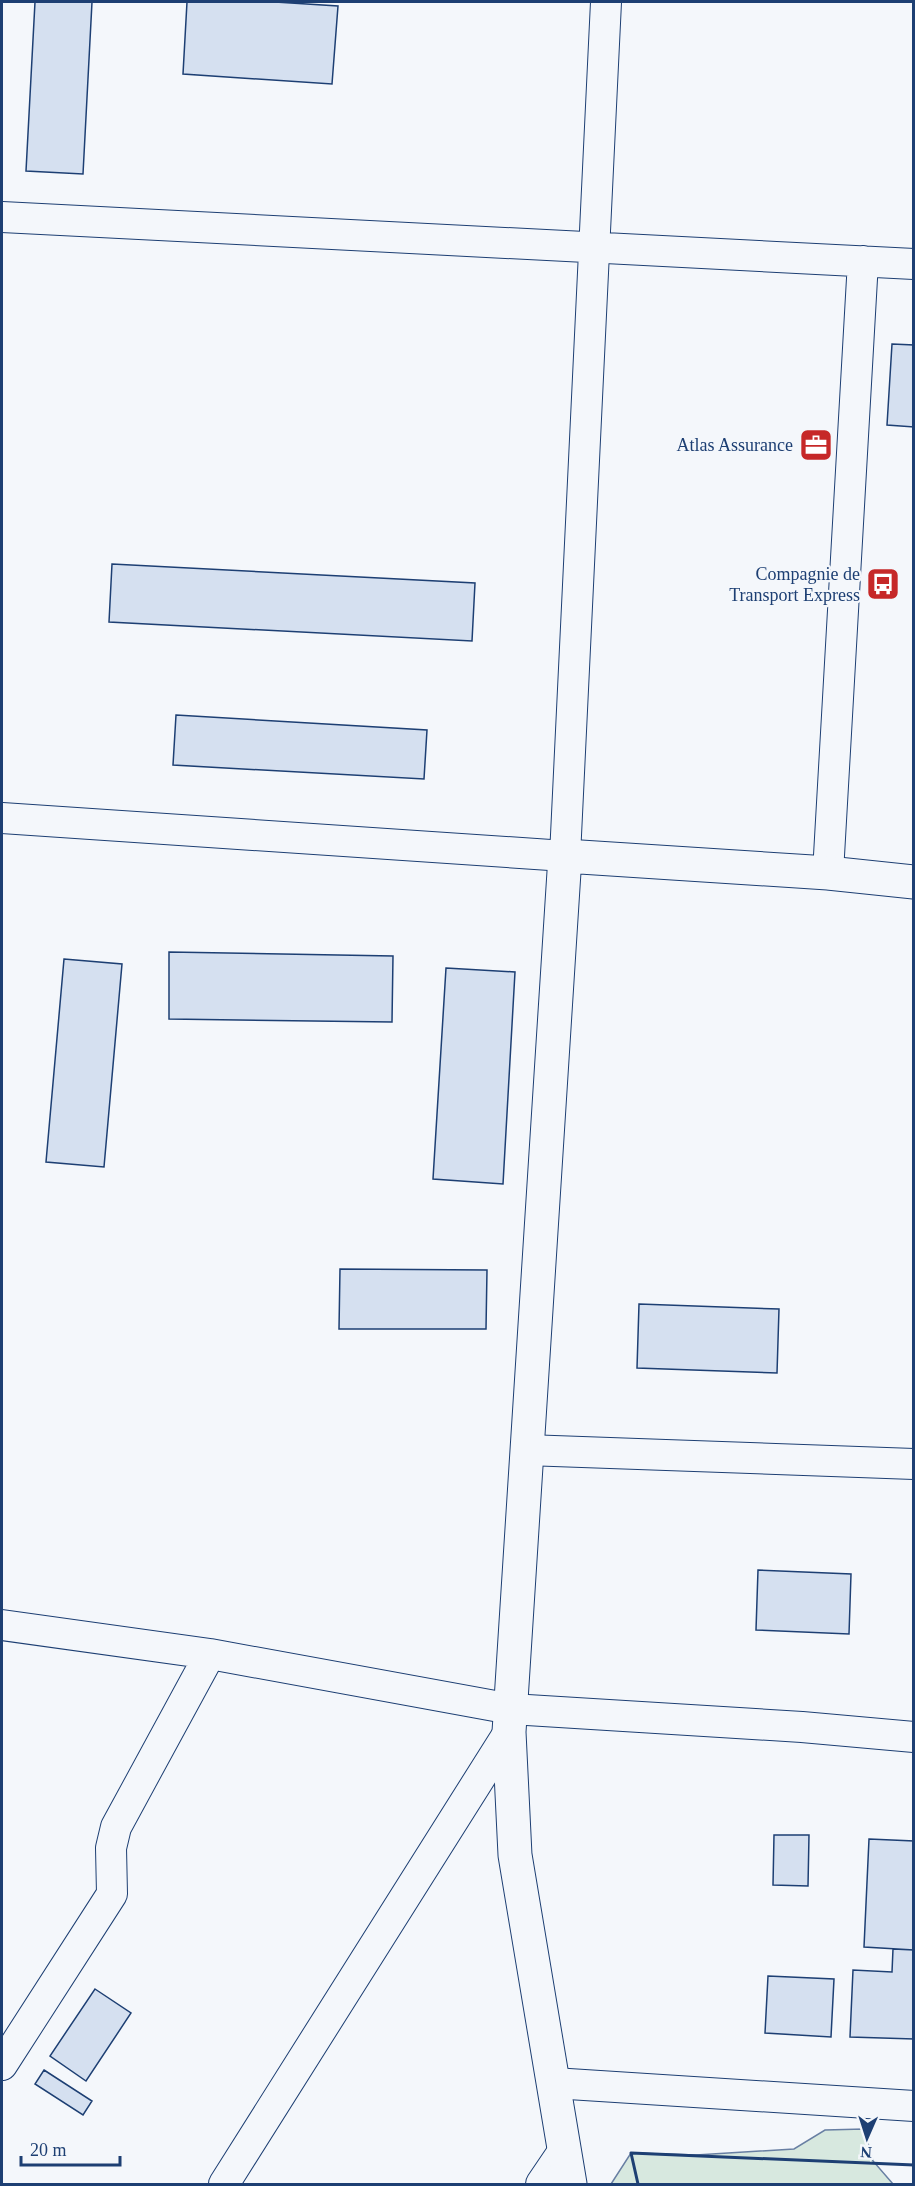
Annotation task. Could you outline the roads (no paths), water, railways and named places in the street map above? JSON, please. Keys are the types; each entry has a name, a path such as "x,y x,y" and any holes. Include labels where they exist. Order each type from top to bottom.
{"main road":[{"path":"570,2184 515,1855 510,1721 565,856 828,873 914,882"}],"street":[{"path":"2,818 565,856 606,2"},
{"path":"2,217 914,264"},
{"path":"828,873 863,261"},
{"path":"526,1450 914,1464"},
{"path":"2,1625 210,1654 510,1721 802,1727 914,1737"},
{"path":"2,2066 112,1894 111,1848 116,1827 210,1654"},
{"path":"224,2184 510,1721"},
{"path":"553,2083 914,2106"},
{"path":"541,2184 564,2150"}],"place":[{"name":"Atlas Assurance","path":"816,445"},
{"name":"Compagnie de Transport Express","path":"883,584"}]}
